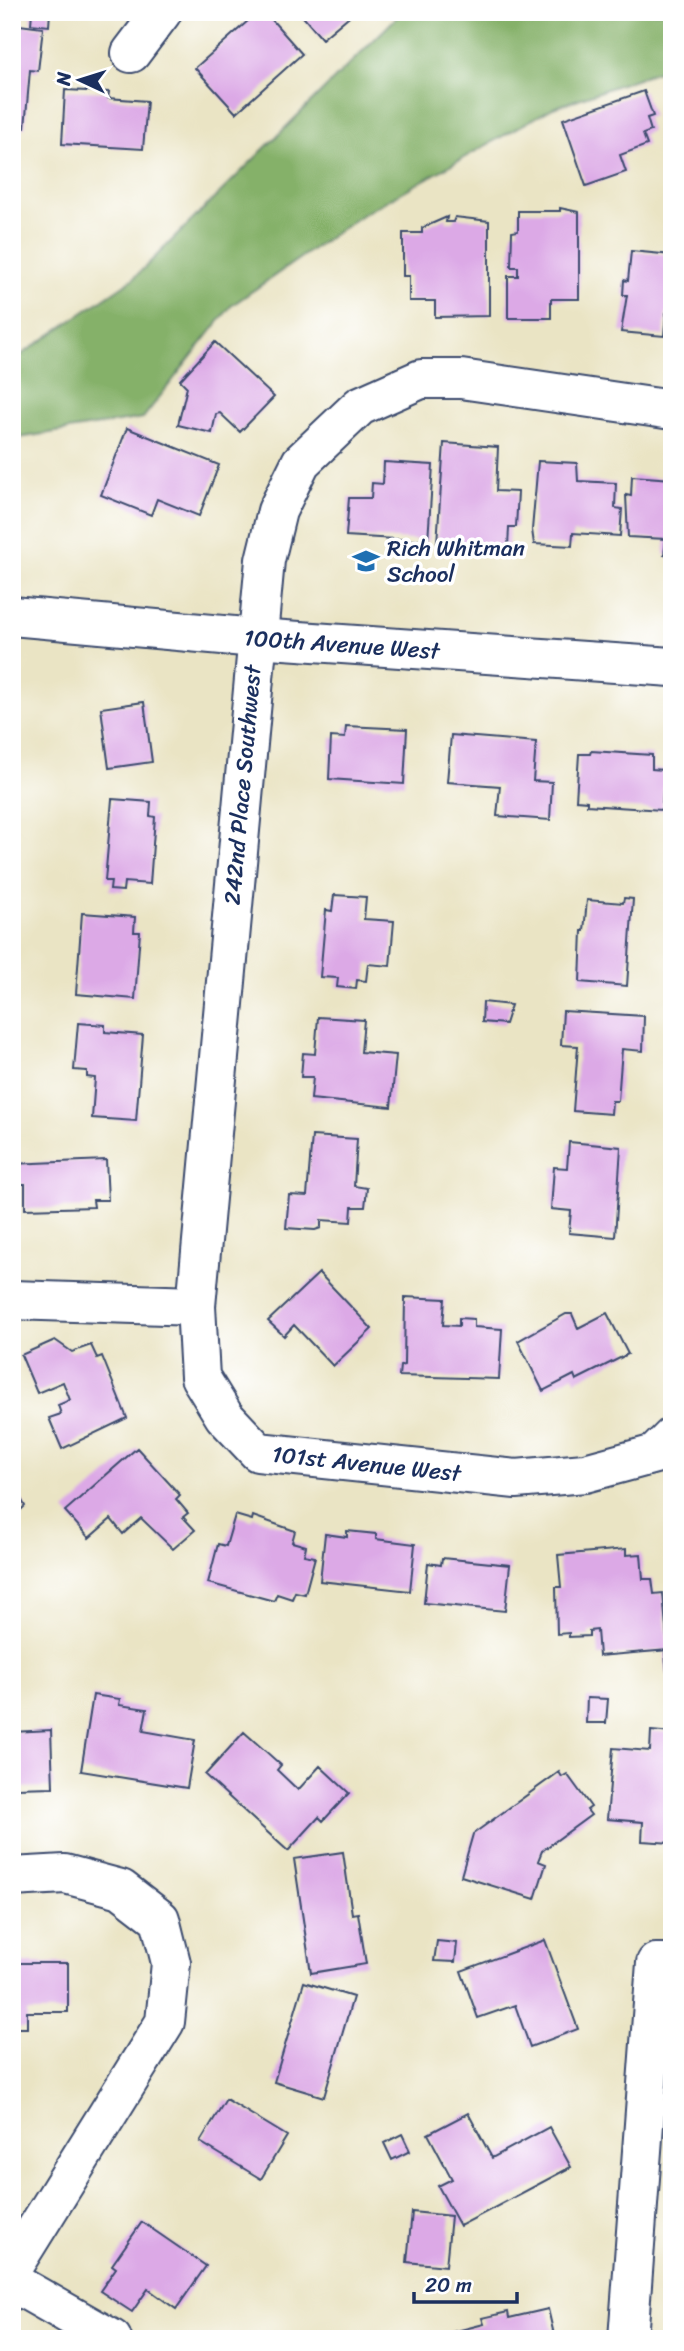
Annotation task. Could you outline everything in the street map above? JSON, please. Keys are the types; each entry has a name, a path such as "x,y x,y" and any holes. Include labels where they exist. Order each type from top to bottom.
{"street":[{"path":"131,53 162,12"},
{"name":"242nd Place Southwest","path":"196,1307 265,560 277,511 301,462 360,406 421,379 461,379 672,410"},
{"name":"100th Avenue West","path":"12,616 256,638 672,667"},
{"path":"12,1300 196,1307"},
{"name":"101st Avenue West","path":"196,1307 200,1377 224,1416 258,1452 516,1479 585,1473 663,1445"},
{"path":"12,1877 65,1874 121,1889 160,1919 171,1963 165,2022 12,2268"},
{"path":"628,2339 656,1963 672,1963"},
{"path":"12,2282 112,2339"}],"green space":[{"path":"402,12 672,12 672,66 553,108 363,214 231,306 143,418 12,439 12,361 134,278"}],"building":[{"path":"32,12 50,12 49,26 31,24"},
{"path":"258,12 265,12 302,54 236,113 195,68"},
{"path":"299,12 354,12 322,39"},
{"path":"12,24 43,28 38,71 30,70 25,128 12,127"},
{"path":"65,90 109,92 108,98 147,101 143,149 62,144"},
{"path":"644,91 653,116 647,118 651,131 643,134 647,145 620,155 626,172 586,186 563,119"},
{"path":"560,208 579,212 579,299 551,299 551,318 508,318 508,276 518,276 518,267 511,267 512,232 518,231 518,211 560,211"},
{"path":"447,217 446,222 453,222 455,217 489,221 489,316 435,317 435,301 409,301 409,276 403,276 403,233 422,233 422,228"},
{"path":"631,251 672,255 672,314 666,313 664,336 621,332 627,295 623,295 624,280 628,281"},
{"path":"215,342 274,397 240,432 220,413 216,414 212,433 178,425 187,387 180,380"},
{"path":"127,428 219,465 199,516 157,499 151,515 101,495"},
{"path":"444,443 498,447 496,491 518,492 516,527 509,527 508,547 437,543"},
{"path":"538,461 577,463 578,481 616,483 615,508 622,509 620,536 573,533 572,546 534,544 532,530"},
{"path":"384,462 433,465 428,541 346,536 349,498 371,498 372,483 383,484"},
{"path":"632,476 672,479 672,555 664,555 666,539 628,537 626,495 631,496"},
{"path":"144,702 152,762 109,768 101,708"},
{"path":"346,726 407,729 404,784 329,779 331,737 345,738"},
{"path":"451,735 536,742 533,781 552,782 550,820 497,816 500,786 447,782"},
{"path":"591,751 652,755 652,769 664,770 662,810 587,805 587,801 576,800 579,754 590,754"},
{"path":"112,799 151,802 150,816 155,817 150,884 124,882 123,891 110,890 111,881 105,881"},
{"path":"334,895 366,897 364,919 394,921 390,966 368,964 366,981 357,980 356,989 337,987 338,978 320,977 326,910 332,911"},
{"path":"624,898 633,899 627,986 580,982 582,931 587,900 623,903"},
{"path":"82,913 135,917 134,932 140,932 135,999 76,994"},
{"path":"483,1002 511,1005 505,1024 482,1022"},
{"path":"563,1011 644,1016 643,1051 622,1049 618,1101 612,1101 611,1114 573,1111 578,1046 561,1045"},
{"path":"318,1017 364,1020 361,1052 396,1055 391,1107 311,1099 313,1077 301,1077 303,1053 315,1054"},
{"path":"78,1023 105,1025 105,1032 143,1035 136,1121 92,1118 95,1078 87,1077 87,1071 74,1070"},
{"path":"312,1136 357,1139 354,1186 367,1188 365,1207 352,1207 351,1222 321,1220 321,1228 315,1230 286,1228 289,1195 307,1196"},
{"path":"569,1142 621,1147 615,1237 569,1233 571,1211 551,1209 554,1167 567,1168"},
{"path":"106,1160 108,1200 93,1200 94,1207 25,1209 25,1184 12,1184 12,1164"},
{"path":"319,1273 372,1329 333,1366 294,1325 284,1336 268,1321"},
{"path":"405,1297 445,1299 443,1325 459,1326 459,1318 474,1319 474,1327 502,1329 499,1379 399,1376 400,1366 404,1365"},
{"path":"607,1313 628,1354 576,1380 574,1375 543,1391 518,1341 566,1314 572,1314 578,1328"},
{"path":"55,1340 72,1352 91,1345 97,1358 102,1356 127,1418 62,1449 49,1418 61,1414 58,1405 70,1400 63,1382 37,1393 21,1355"},
{"path":"137,1448 180,1495 176,1499 188,1513 183,1517 195,1530 173,1549 141,1518 123,1534 111,1519 89,1538 65,1511"},
{"path":"20,1497 25,1506 12,1518 12,1501"},
{"path":"235,1515 252,1520 253,1516 295,1531 292,1542 306,1546 304,1555 315,1557 305,1594 295,1592 292,1599 277,1594 274,1601 208,1583 218,1544 226,1546"},
{"path":"347,1531 376,1534 376,1539 415,1544 410,1591 320,1581 325,1534 347,1537"},
{"path":"626,1549 626,1555 641,1554 643,1579 652,1579 654,1594 663,1593 668,1650 599,1656 597,1630 589,1631 589,1636 569,1637 569,1633 557,1634 556,1587 561,1587 558,1555"},
{"path":"442,1558 510,1565 505,1611 424,1603 428,1563 441,1565"},
{"path":"672,1652 672,1693 669,1693 665,1653"},
{"path":"93,1695 120,1699 119,1705 147,1709 143,1731 195,1740 187,1788 81,1771"},
{"path":"587,1698 608,1699 606,1723 586,1723"},
{"path":"51,1730 53,1787 16,1788 16,1782 12,1782 12,1732"},
{"path":"651,1731 672,1733 672,1843 642,1841 643,1822 607,1819 613,1748 650,1751"},
{"path":"244,1732 281,1765 277,1770 298,1790 320,1766 349,1793 323,1821 319,1817 288,1851 205,1775"},
{"path":"559,1772 562,1777 567,1774 591,1807 587,1810 591,1815 542,1851 538,1861 546,1864 535,1899 461,1876 473,1834"},
{"path":"343,1852 352,1914 358,1913 366,1964 311,1973 294,1859"},
{"path":"545,1940 578,2029 530,2047 515,2005 478,2018 461,1971"},
{"path":"437,1941 457,1943 455,1962 434,1961"},
{"path":"12,1963 68,1963 68,2012 27,2012 27,2028 12,2028"},
{"path":"304,1982 353,1997 324,2097 274,2082"},
{"path":"226,2099 287,2136 261,2179 200,2142"},
{"path":"468,2113 492,2158 549,2127 571,2167 460,2226 438,2186 452,2179 428,2134"},
{"path":"402,2134 410,2151 392,2160 384,2143"},
{"path":"412,2212 451,2216 446,2266 407,2262"},
{"path":"142,2222 206,2266 176,2309 148,2289 132,2312 100,2291 116,2268 112,2265"},
{"path":"548,2309 555,2339 438,2339 437,2336 484,2324 482,2318 508,2312 509,2318"}],"place":[{"name":"Rich Whitman School","path":"366,561"}]}
